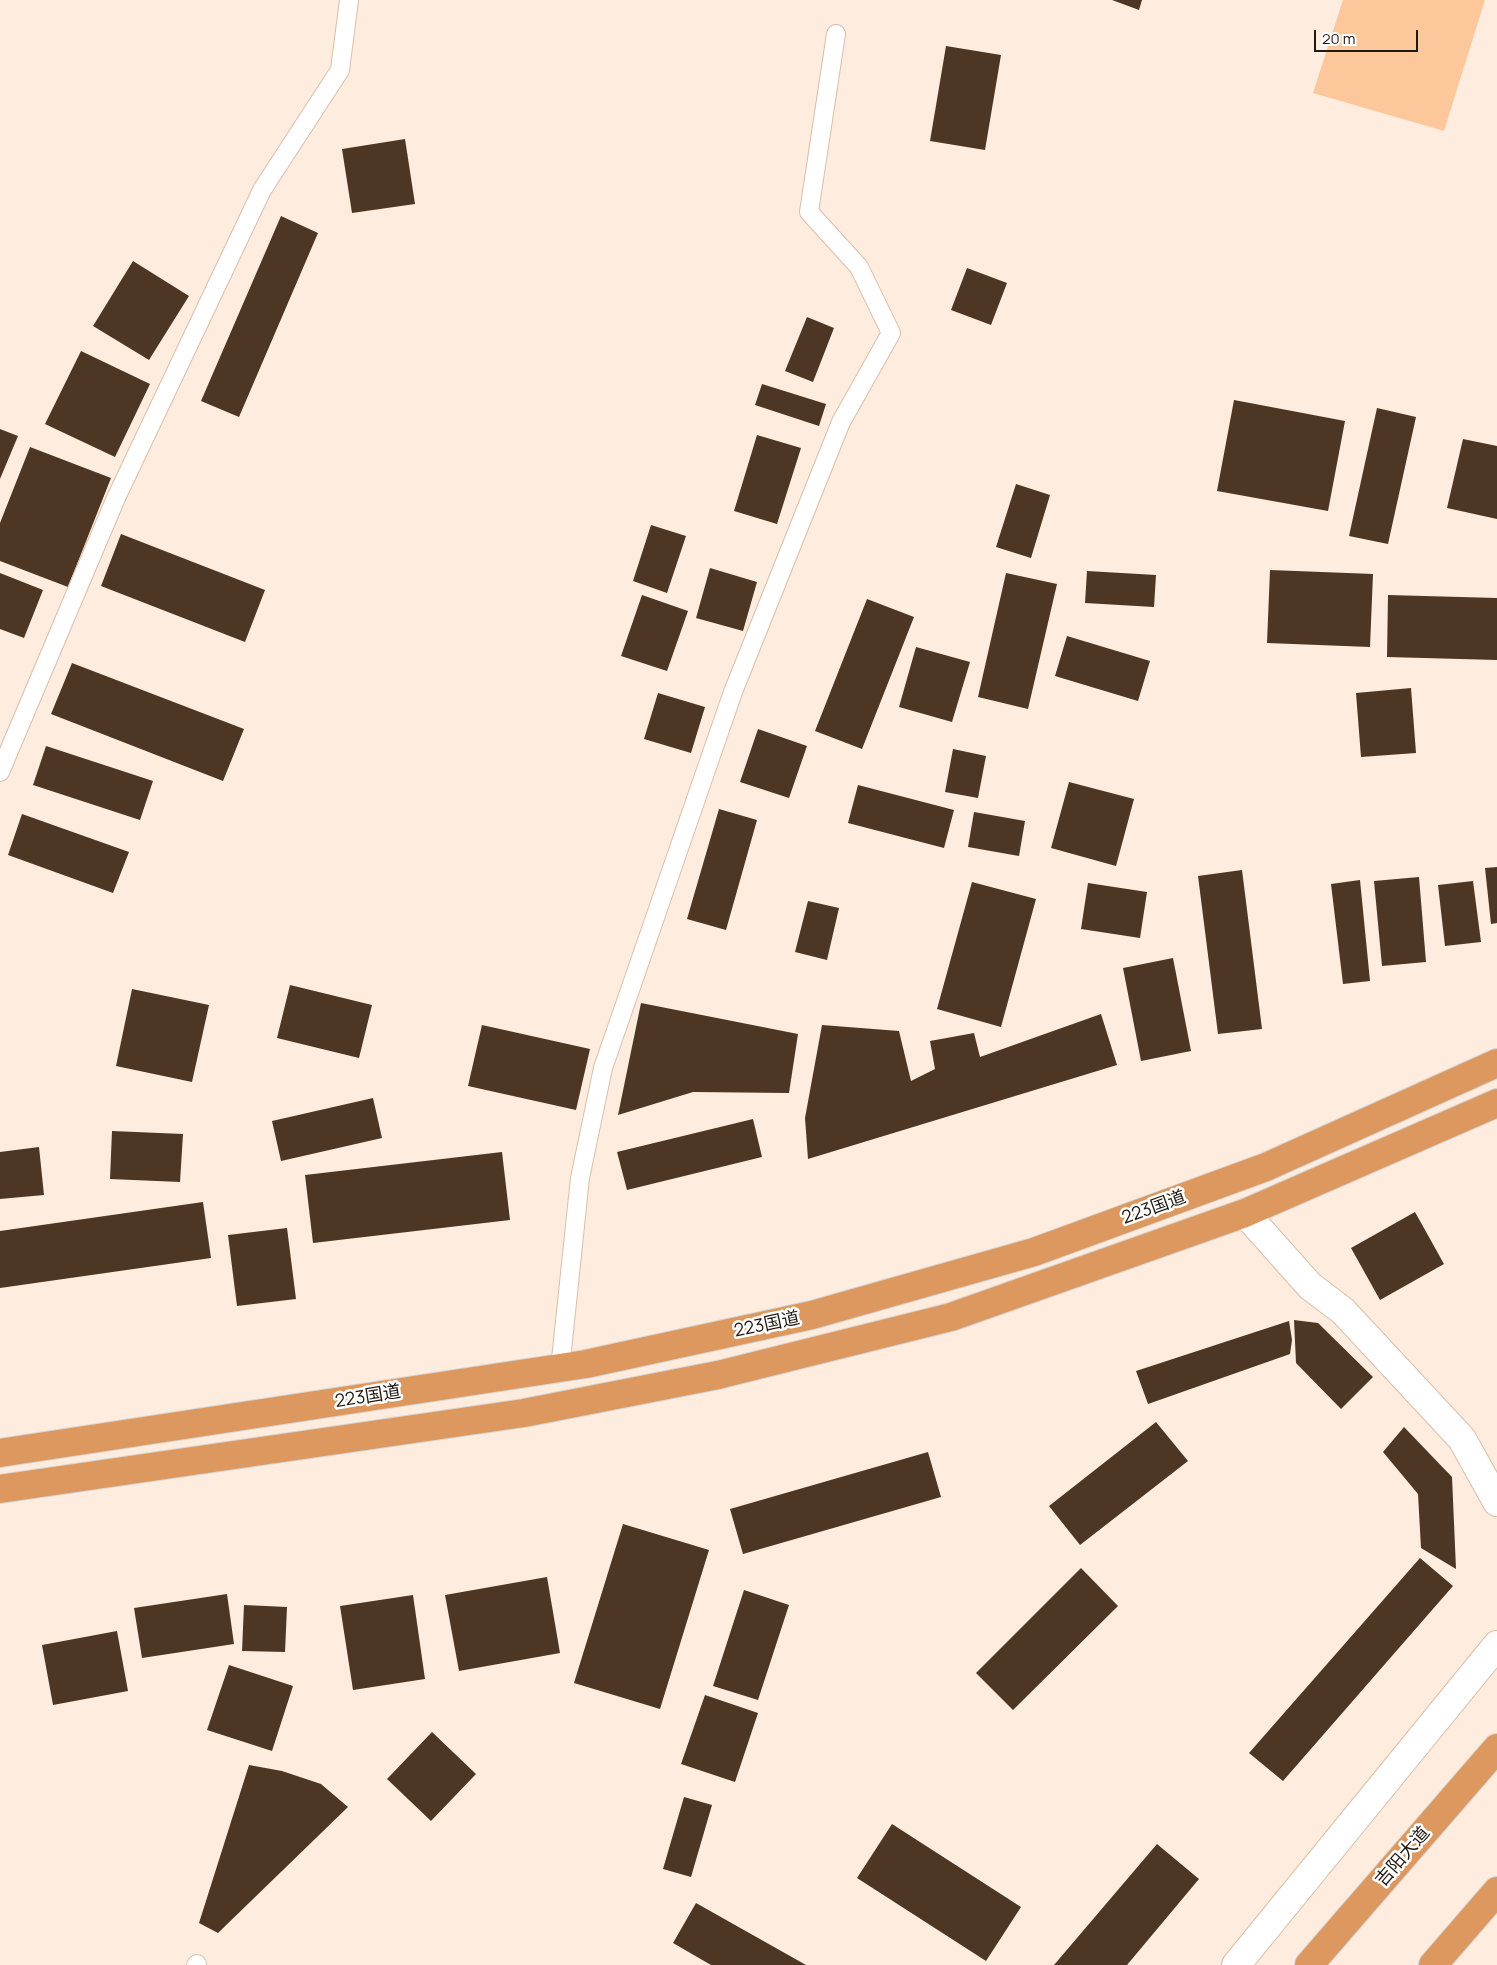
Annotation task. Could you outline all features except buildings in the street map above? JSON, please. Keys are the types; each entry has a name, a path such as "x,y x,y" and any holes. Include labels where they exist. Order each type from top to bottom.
{"highway":[{"name":"223国道","path":"0,1453 560,1369 812,1315 1034,1252 1266,1167 1497,1063"},
{"name":"223国道","path":"0,1489 524,1413 718,1375 950,1317 1245,1213 1497,1103"},
{"name":"吉阳大道","path":"1309,1965 1497,1748"},
{"path":"1433,1965 1497,1891"}],"street":[{"path":"1245,1213 1310,1286 1343,1311 1462,1439 1497,1502"},
{"path":"1236,1965 1497,1644"}],"lane":[{"path":"0,772 116,498 262,190 340,70 349,0"},
{"path":"560,1369 580,1178 604,1068 733,692 841,422 890,333 859,267 808,212 836,34"}],"shaded area":[{"path":"1343,0 1485,0 1444,131 1313,93"}]}
